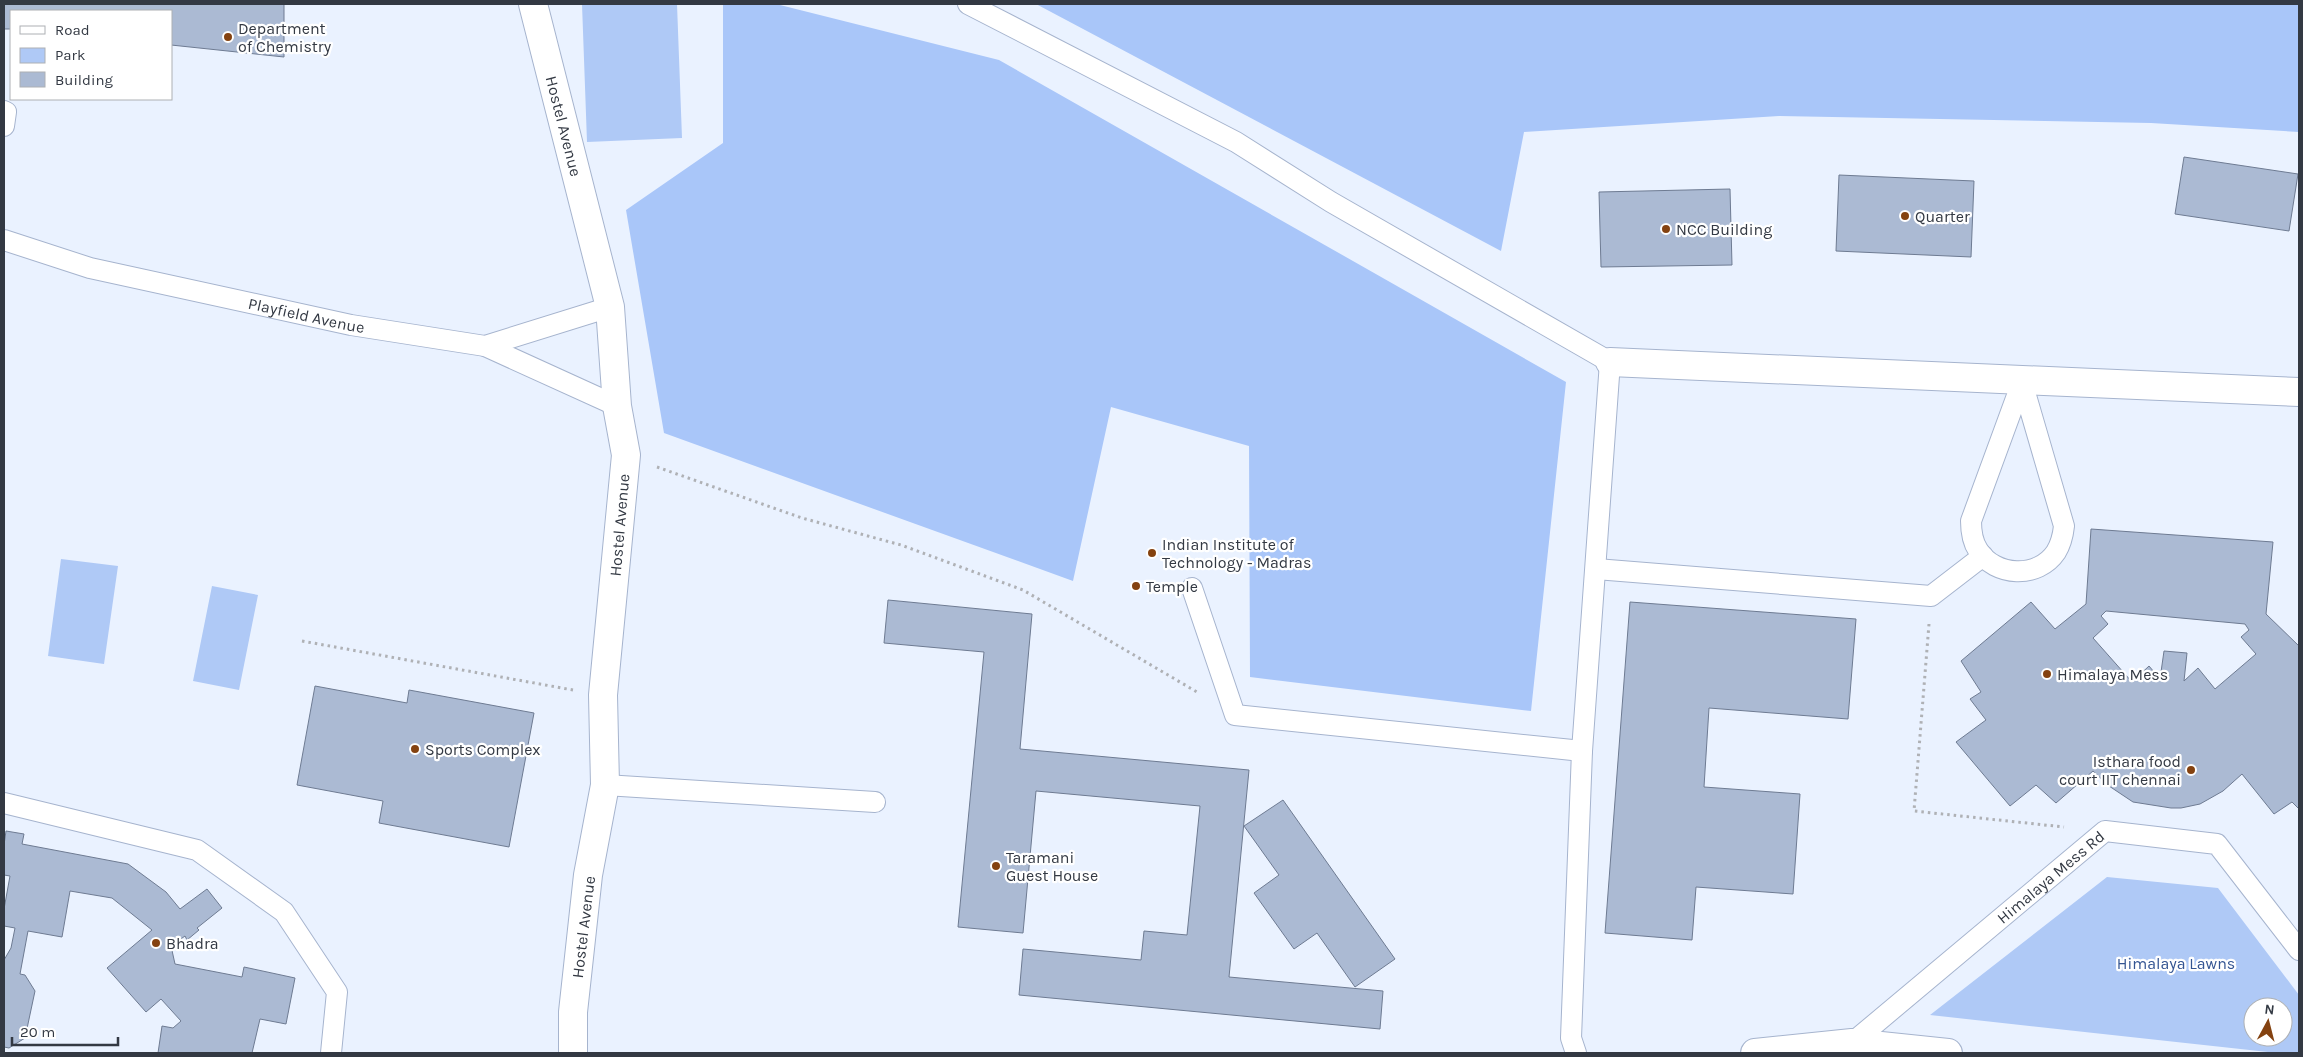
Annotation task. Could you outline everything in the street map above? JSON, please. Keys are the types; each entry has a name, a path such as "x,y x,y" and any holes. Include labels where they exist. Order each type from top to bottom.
{"street":[{"name":"Hostel Avenue","path":"533,4 610,307 617,406 626,455 603,695 604,785 588,875 573,1012 573,1053"},
{"path":"1610,362 2022,382 2299,392"},
{"path":"1759,1053 1852,1043 1948,1053"}],"lane":[{"path":"968,4 1236,142 1332,202 1610,362 1582,751 1571,1038 1576,1053"},
{"path":"4,110 6,112 4,126"},
{"name":"Playfield Avenue","path":"4,240 90,268 351,325 485,346 610,307"},
{"path":"485,346 617,406"},
{"path":"2022,382 2064,526 2062,539 2056,552 2046,563 2032,570 2016,572 2001,569 1988,562 1977,550 1972,536 1971,520 2022,382"},
{"path":"1596,569 1932,596 1983,556"},
{"path":"1192,588 1235,715 1582,751"},
{"path":"604,785 875,802"},
{"path":"4,803 197,850 284,912 337,992 331,1053"},
{"name":"Himalaya Mess Rd","path":"1852,1043 2105,831 2217,844 2299,950"}],"path":[{"path":"626,455 802,518 901,545 1024,590 1235,715"},
{"path":"1932,596 1914,810 2105,831"},
{"path":"302,641 603,695"}],"shaded area":[{"name":"Indian Institute of Technology - Madras","path":"4,4 2299,4 2299,1053 4,1053"},
{"path":"723,4 776,4 999,60 1566,382 1531,711 1250,677 1249,446 1111,407 1073,581 664,433 626,210 723,143"},
{"path":"1036,4 2299,4 2299,132 2151,123 1779,116 1524,132 1501,251"}],"green space":[{"path":"582,4 677,4 682,138 587,142"},
{"path":"61,559 118,566 104,664 48,656"},
{"path":"212,586 258,595 239,690 193,681"},
{"name":"Himalaya Lawns","path":"2107,877 2218,888 2299,995 2299,1053 2277,1053 1930,1015"}],"building":[{"name":"Department of Chemistry","path":"4,4 284,4 284,57 172,45 172,10 10,10 10,29 4,29"},
{"path":"2184,157 2298,174 2289,231 2175,214"},
{"name":"Quarter","path":"1839,175 1974,181 1971,257 1836,251"},
{"name":"NCC Building","path":"1730,189 1732,265 1601,267 1599,192"},
{"name":"Himalaya Mess","path":"2091,529 2273,542 2266,614 2299,646 2299,809 2292,802 2274,814 2242,774 2223,791 2200,804 2171,808 2133,802 2109,786 2093,771 2056,803 2036,785 2010,806 1956,742 1986,720 1970,699 1981,692 1961,661 2031,602 2055,629 2086,604","holes":["2106,611 2245,624 2249,630 2241,637 2256,654 2215,689 2198,668 2184,681 2187,653 2164,651 2160,679 2149,666 2132,682 2093,638 2108,624 2101,616"]},
{"name":"Taramani Guest House","path":"888,600 1032,614 1020,749 1249,770 1229,977 1383,991 1380,1029 1019,995 1023,949 1141,960 1144,931 1187,935 1200,806 1036,791 1023,933 958,927 984,652 884,643"},
{"path":"1630,602 1856,619 1848,719 1709,708 1704,787 1800,794 1793,894 1696,887 1692,940 1605,933"},
{"name":"Sports Complex","path":"315,686 407,703 409,690 534,713 509,847 379,823 383,801 297,785"},
{"path":"1283,800 1395,959 1355,987 1317,933 1294,949 1254,893 1279,875 1244,826"},
{"name":"Bhadra","path":"6,831 24,834 22,844 128,864 166,892 180,909 207,889 222,908 197,928 199,930 187,940 185,936 171,946 175,964 242,977 244,967 295,978 286,1024 260,1019 252,1053 158,1053 162,1026 173,1028 181,1021 161,999 146,1012 107,968 152,930 112,898 70,891 62,937 28,931 20,974 25,975 35,991 25,1038 9,1048 4,1047 4,960 11,948 15,928 4,926 4,909 10,876 4,875"}],"place":[{"name":"Department of Chemistry","path":"228,37"},
{"name":"Quarter","path":"1905,216"},
{"name":"NCC Building","path":"1666,229"},
{"name":"Indian Institute of Technology - Madras","path":"1152,553"},
{"name":"Temple","path":"1136,586"},
{"name":"Himalaya Mess","path":"2047,674"},
{"name":"Sports Complex","path":"415,749"},
{"name":"Isthara food court IIT chennai","path":"2191,770"},
{"name":"Taramani Guest House","path":"996,866"},
{"name":"Bhadra","path":"156,943"}]}
